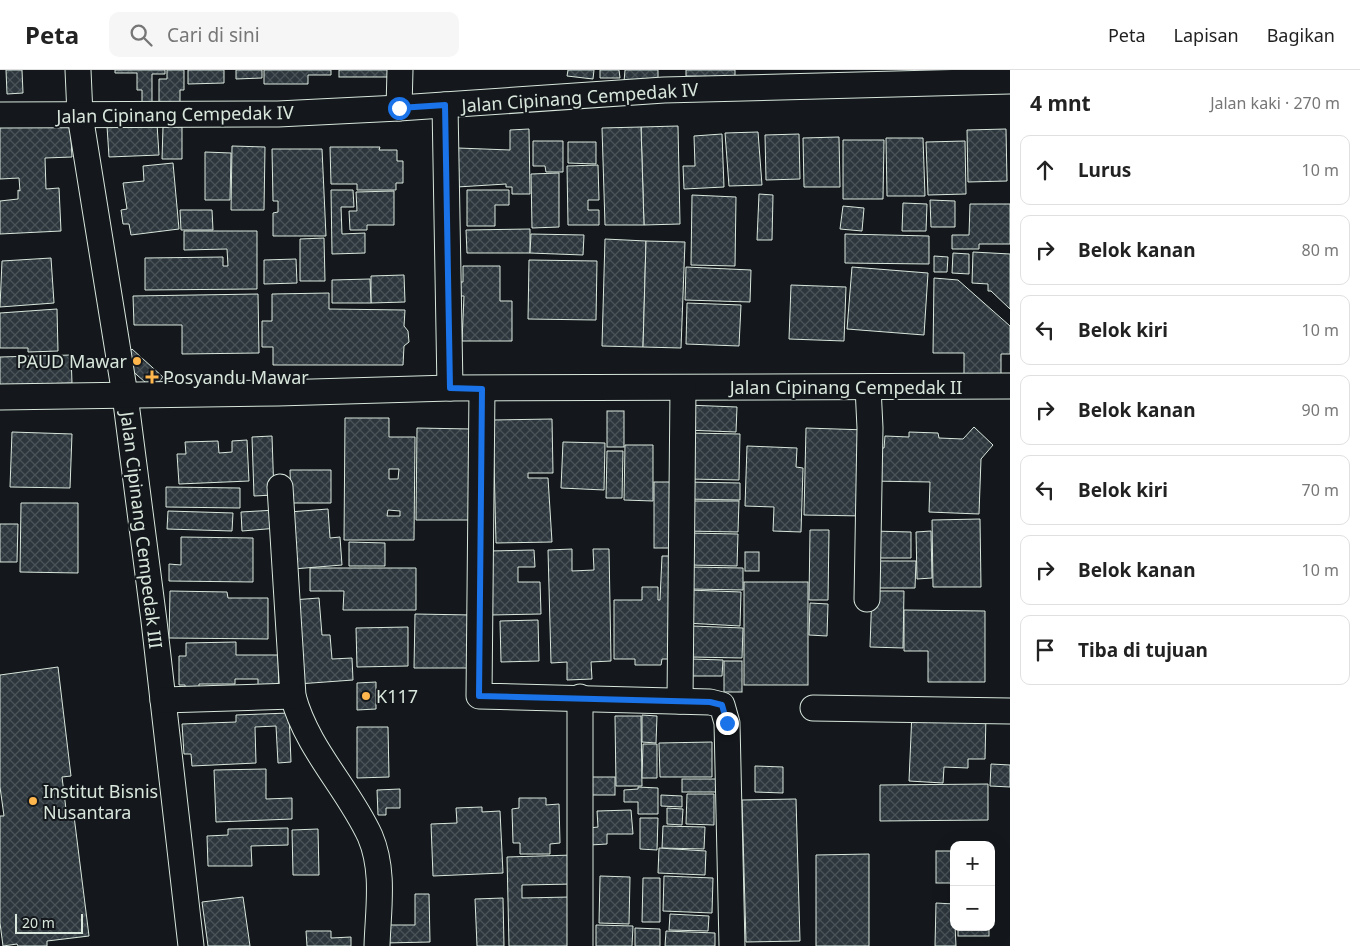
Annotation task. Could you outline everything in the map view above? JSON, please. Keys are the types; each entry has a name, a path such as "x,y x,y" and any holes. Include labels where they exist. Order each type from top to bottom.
{"street":[{"name":"Jalan Cipinang Cempedak III","path":"78,70 80,115 125,395 163,700 190,946"},
{"path":"399,108 400,70"},
{"name":"Jalan Cipinang Cempedak IV","path":"0,115 278,114 399,108 445,105 664,80 1010,81"},
{"path":"445,105 450,388"},
{"name":"Jalan Cipinang Cempedak II","path":"0,397 450,388 1010,386"},
{"path":"867,599 870,428 868,387"},
{"path":"680,701 683,388"},
{"path":"482,389 479,696 580,697 710,702 722,705 726,714 732,946"},
{"path":"280,488 293,696 297,711 318,752 370,838 380,880 377,946"},
{"path":"163,700 293,696"},
{"path":"580,697 580,946"},
{"path":"813,708 1010,711"}],"building":[{"path":"6,70 22,70 23,93 7,94"},
{"path":"115,70 165,70 165,74 152,74 152,109 142,108 142,90 137,90 137,73 115,73"},
{"path":"167,70 184,70 184,90 180,90 180,107 159,107 159,79 167,79"},
{"path":"188,70 224,70 224,83 188,84"},
{"path":"236,70 262,70 262,78 236,79"},
{"path":"264,70 331,70 331,75 308,75 308,84 264,84"},
{"path":"339,70 392,70 392,77 339,77"},
{"path":"568,70 594,70 593,79 567,76"},
{"path":"600,70 619,70 620,78 600,78"},
{"path":"625,70 658,70 658,83 624,82"},
{"path":"686,70 735,70 735,77 686,76"},
{"path":"70,121 72,157 45,158 46,189 59,188 61,231 0,234 0,201 18,199 18,190 20,191 19,178 0,179 0,124"},
{"path":"157,124 159,155 109,157 107,126"},
{"path":"678,126 680,224 644,225 641,127"},
{"path":"163,127 182,127 182,159 162,159"},
{"path":"641,127 644,225 605,225 602,128"},
{"path":"529,129 530,194 512,194 512,187 506,187 506,184 457,187 458,148 510,150 510,130"},
{"path":"1006,129 1007,181 968,182 967,130"},
{"path":"758,132 762,185 729,186 725,133"},
{"path":"722,134 724,187 684,189 683,166 695,166 694,136"},
{"path":"799,134 800,179 766,180 765,135"},
{"path":"839,137 840,187 804,187 803,138"},
{"path":"886,138 923,138 925,196 887,196"},
{"path":"843,140 884,140 883,199 843,199"},
{"path":"533,141 563,141 563,172 546,172 545,166 533,166"},
{"path":"965,141 966,194 928,195 926,142"},
{"path":"568,142 596,142 596,164 568,163"},
{"path":"232,146 265,147 264,210 231,210"},
{"path":"330,147 380,147 379,150 397,150 397,161 403,161 403,183 396,183 396,190 357,190 357,184 331,184"},
{"path":"272,149 322,149 326,236 273,236 273,213 278,212 278,201 273,201"},
{"path":"205,152 231,153 230,200 205,200"},
{"path":"173,163 179,229 131,235 129,224 123,224 121,210 127,209 123,183 144,181 143,166"},
{"path":"598,165 599,200 588,200 588,210 599,210 599,225 568,225 567,166"},
{"path":"559,173 559,227 532,228 531,174"},
{"path":"331,190 353,190 354,207 341,207 342,234 365,233 365,253 332,254"},
{"path":"467,190 509,190 509,205 495,205 495,226 467,226"},
{"path":"394,191 394,225 367,225 367,230 350,230 349,211 357,211 356,192"},
{"path":"759,194 773,195 772,240 757,240"},
{"path":"692,195 736,197 735,266 691,265"},
{"path":"930,200 955,201 955,227 931,227"},
{"path":"903,203 927,204 926,231 902,231"},
{"path":"970,204 1010,204 1010,244 979,244 979,249 952,249 952,235 969,235"},
{"path":"843,206 864,208 862,231 840,229"},
{"path":"180,210 212,210 213,230 181,230"},
{"path":"530,229 530,253 467,253 466,230"},
{"path":"184,231 257,231 257,289 145,290 145,258 223,257 223,266 228,266 227,249 184,250"},
{"path":"531,234 584,235 583,255 530,253"},
{"path":"845,234 929,236 929,264 845,263"},
{"path":"324,238 325,281 300,281 300,239"},
{"path":"605,239 646,241 643,347 602,346"},
{"path":"646,241 685,242 681,348 643,347"},
{"path":"973,252 1010,254 1010,309 991,291 988,291 988,284 972,283"},
{"path":"953,253 969,254 969,274 952,273"},
{"path":"934,256 948,257 947,272 934,272"},
{"path":"51,258 54,303 0,307 2,261"},
{"path":"296,259 297,283 264,284 264,260"},
{"path":"529,260 597,261 596,320 528,319"},
{"path":"463,266 500,266 500,301 512,301 512,341 462,341 464,296 455,296 455,282 463,282"},
{"path":"686,267 751,270 750,302 685,300"},
{"path":"852,267 928,273 924,335 847,329"},
{"path":"404,275 405,302 371,303 371,276"},
{"path":"934,278 958,280 1010,326 1010,354 1001,354 1001,376 964,376 964,353 933,353"},
{"path":"370,279 371,303 332,303 332,280"},
{"path":"791,285 846,287 844,341 789,339"},
{"path":"329,293 329,309 405,310 404,326 408,331 409,342 404,346 403,365 273,365 273,347 262,347 262,321 272,321 272,294"},
{"path":"258,294 259,353 182,354 182,325 134,325 133,296"},
{"path":"687,303 741,305 739,346 686,344"},
{"path":"57,309 58,351 28,352 28,348 0,348 0,313"},
{"path":"132,349 163,377 153,389 121,361"},
{"path":"71,355 72,383 0,385 0,357"},
{"path":"686,405 737,407 736,432 685,430"},
{"path":"607,411 624,411 624,447 607,447"},
{"path":"345,418 389,418 389,437 415,437 414,540 344,540","holes":["389,469 399,469 398,479 389,479","388,510 400,511 400,516 387,516"]},
{"path":"552,419 553,473 528,473 528,478 548,478 552,542 496,543 493,420"},
{"path":"974,427 993,445 981,459 979,514 929,512 930,482 871,481 871,448 884,448 885,436 909,437 909,432 938,433 939,438 963,439"},
{"path":"417,428 471,429 471,520 416,520"},
{"path":"806,428 867,430 865,516 804,515"},
{"path":"12,432 72,434 70,488 10,487"},
{"path":"690,433 740,434 739,480 689,479"},
{"path":"272,436 274,495 254,496 252,437"},
{"path":"247,440 249,481 179,484 177,454 186,454 185,442 218,441 219,453 232,452 232,441"},
{"path":"563,442 605,443 604,490 561,488"},
{"path":"625,445 653,445 653,501 624,500"},
{"path":"747,446 797,448 796,467 803,468 801,532 773,531 774,507 745,506"},
{"path":"607,451 623,451 622,498 606,498"},
{"path":"290,470 331,470 331,503 291,503"},
{"path":"654,482 676,482 676,548 654,548"},
{"path":"686,482 740,483 740,500 685,499"},
{"path":"166,487 240,488 240,508 166,507"},
{"path":"684,501 739,501 738,532 684,531"},
{"path":"21,503 78,503 78,573 20,572"},
{"path":"328,509 330,538 340,537 342,565 293,569 289,512"},
{"path":"276,510 278,528 242,531 241,512"},
{"path":"168,511 233,513 232,531 167,529"},
{"path":"980,519 981,587 933,587 932,520"},
{"path":"0,524 18,524 17,562 0,562"},
{"path":"810,530 829,530 828,600 809,600"},
{"path":"872,531 911,532 911,558 871,558"},
{"path":"931,531 932,578 917,579 916,532"},
{"path":"689,533 738,534 737,566 689,565"},
{"path":"181,537 253,538 253,582 169,581 169,564 181,565"},
{"path":"349,542 385,543 385,566 349,566"},
{"path":"572,549 572,571 594,570 593,549 609,549 611,661 591,662 592,679 567,680 567,662 551,663 548,550"},
{"path":"534,550 535,567 518,567 518,582 540,582 541,614 491,615 490,551"},
{"path":"745,552 759,552 759,571 745,571"},
{"path":"662,556 678,556 675,659 662,659 661,665 635,665 635,659 614,659 614,600 642,600 642,587 658,587 658,600 660,600"},
{"path":"871,561 916,561 915,588 871,588"},
{"path":"691,567 743,568 743,590 691,589"},
{"path":"310,568 416,568 416,610 343,610 344,591 310,591"},
{"path":"744,582 808,582 808,685 744,685"},
{"path":"688,590 741,592 740,626 686,623"},
{"path":"170,591 227,592 228,598 268,598 268,639 169,638"},
{"path":"872,591 904,591 903,648 870,647"},
{"path":"319,598 322,635 330,635 332,659 352,658 353,680 298,684 292,600"},
{"path":"810,603 828,604 827,636 809,635"},
{"path":"904,610 985,611 985,682 928,682 928,651 904,651"},
{"path":"415,614 472,615 471,668 414,668"},
{"path":"538,620 539,661 501,662 500,621"},
{"path":"692,626 743,628 742,658 691,657"},
{"path":"408,627 408,666 357,667 356,628"},
{"path":"236,642 236,655 278,655 279,695 258,695 258,679 235,679 235,684 199,684 199,691 185,692 185,685 179,685 179,656 186,656 186,643"},
{"path":"692,659 723,660 722,676 691,676"},
{"path":"724,661 742,661 742,692 724,692"},
{"name":"Institut Bisnis Nusantara","path":"58,667 71,776 62,777 67,817 74,816 89,936 47,941 47,946 18,946 17,944 3,946 0,923 0,816 4,816 0,787 0,675"},
{"name":"K117","path":"376,682 376,709 357,710 357,683"},
{"path":"912,712 986,715 985,759 968,759 968,768 944,767 943,783 909,781"},
{"path":"289,713 291,762 278,763 276,726 255,727 256,763 192,766 191,754 184,754 182,724 236,722 236,715"},
{"path":"642,715 657,716 656,743 642,742"},
{"path":"615,716 641,716 642,786 616,786"},
{"path":"357,727 388,727 389,777 357,778"},
{"path":"712,742 712,777 660,777 659,743"},
{"path":"643,744 657,744 657,778 642,778"},
{"path":"991,764 1010,765 1010,787 990,786"},
{"path":"755,766 783,767 783,793 755,792"},
{"path":"266,769 266,799 292,798 292,819 216,822 214,770"},
{"path":"588,777 615,777 615,795 588,795"},
{"path":"682,779 716,779 716,792 682,792"},
{"path":"988,784 988,820 880,821 880,785"},
{"path":"638,787 658,788 658,814 638,814 638,802 624,802 624,790 638,789"},
{"path":"400,789 400,808 386,808 386,815 378,815 377,790"},
{"path":"687,794 714,794 714,825 686,824"},
{"path":"661,795 682,796 682,807 661,806"},
{"path":"519,798 546,798 546,805 559,804 560,843 550,844 550,854 520,854 520,843 513,843 512,809 519,808"},
{"path":"796,799 800,941 746,942 742,800"},
{"path":"482,807 482,812 500,811 503,873 433,876 431,824 457,823 456,808"},
{"path":"667,808 683,809 682,825 667,824"},
{"path":"631,810 633,834 607,834 607,844 590,845 589,828 598,827 597,811"},
{"path":"640,818 658,818 657,850 640,849"},
{"path":"663,826 705,827 704,849 662,848"},
{"path":"288,828 288,845 251,846 252,866 208,866 207,836 228,835 228,829"},
{"path":"318,829 319,875 293,875 292,830"},
{"path":"659,848 706,851 705,875 658,873"},
{"path":"936,851 950,851 950,883 936,883"},
{"path":"869,854 869,946 816,946 816,855"},
{"path":"573,855 574,884 522,885 522,898 570,897 571,946 509,946 507,857"},
{"path":"600,876 630,877 629,924 599,923"},
{"path":"664,876 713,878 712,913 663,911"},
{"path":"643,878 660,878 660,922 642,922"},
{"path":"415,894 429,894 430,942 385,943 385,925 415,925"},
{"path":"243,897 250,946 208,946 202,902"},
{"path":"503,898 504,946 477,946 475,899"},
{"path":"936,903 950,904 950,931 955,931 956,946 935,946"},
{"path":"670,914 709,916 708,931 669,930"},
{"path":"596,925 633,926 632,946 596,946"},
{"path":"635,928 660,929 660,946 635,946"},
{"path":"306,931 331,931 331,938 351,937 351,946 307,946"},
{"path":"666,931 715,933 715,946 665,946"},
{"path":"958,931 989,931 989,936 958,936"}],"place":[{"name":"PAUD Mawar","path":"137,361"},
{"name":"Posyandu Mawar","path":"152,377"},
{"name":"K117","path":"366,696"},
{"name":"Institut Bisnis Nusantara","path":"33,801"}],"route":[{"path":"399,108 445,105 450,388 482,389 479,696 619,698 710,702 722,705 727,723"}]}
